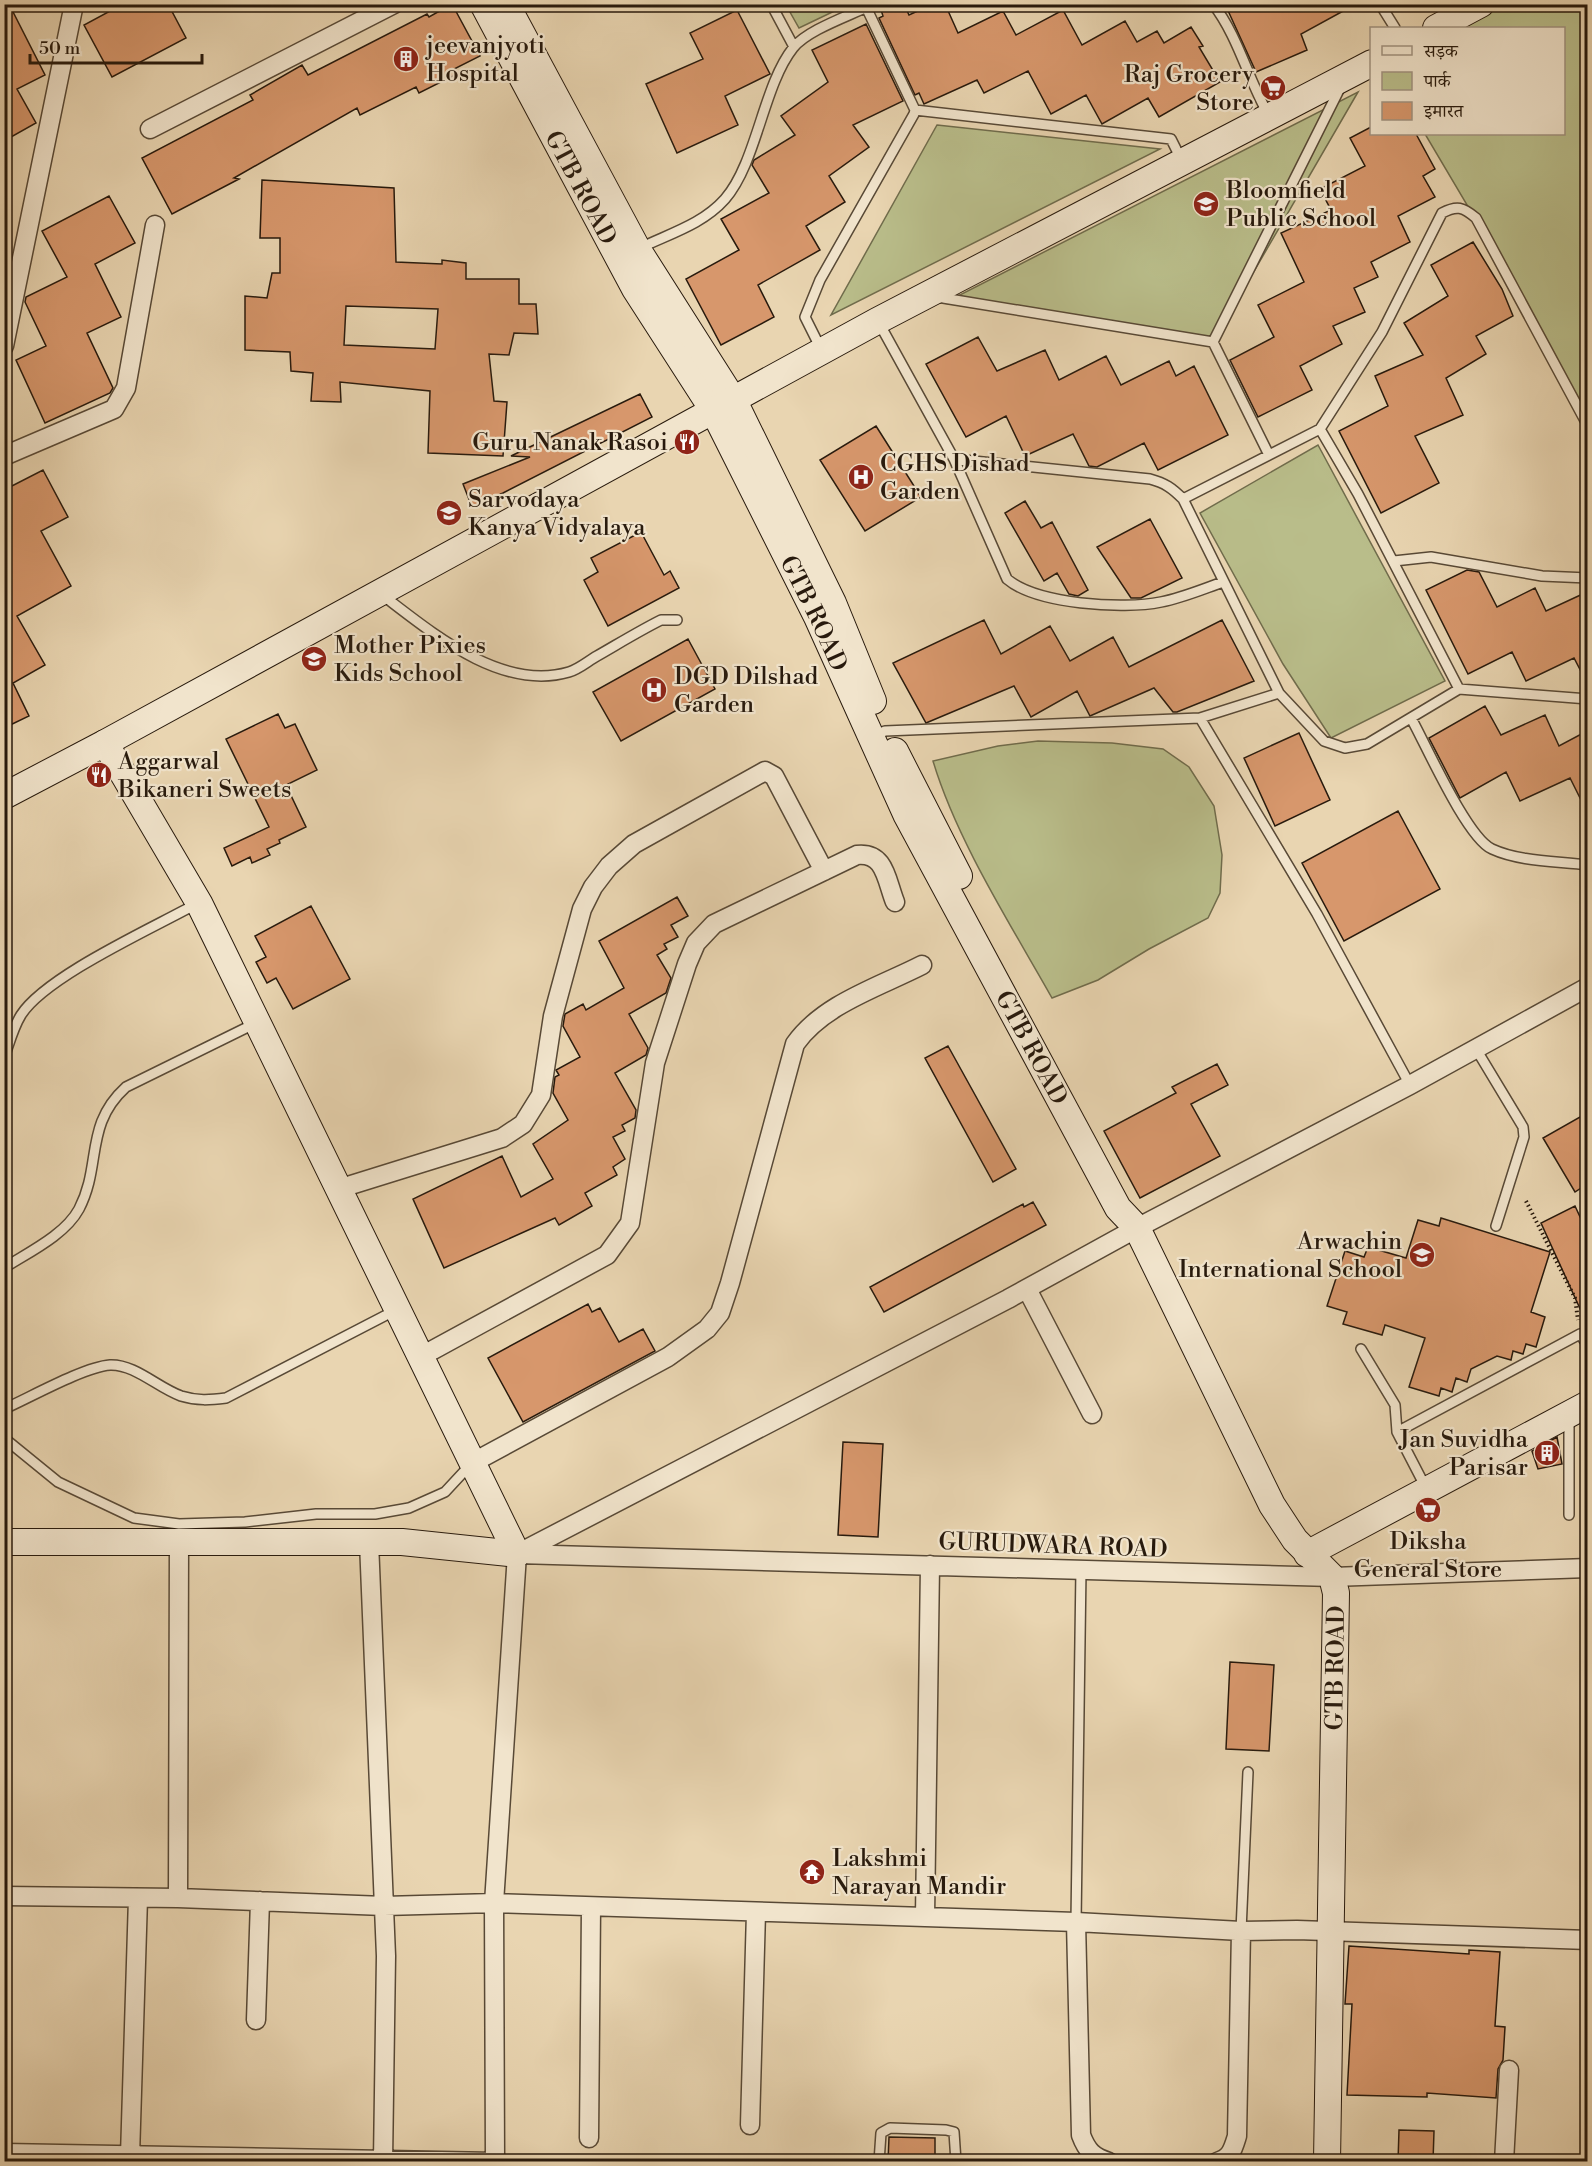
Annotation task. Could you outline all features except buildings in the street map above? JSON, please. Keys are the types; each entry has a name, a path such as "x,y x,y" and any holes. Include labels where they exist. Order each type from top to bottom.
{"street":[{"path":"4,346 56,104 74,4"},
{"path":"150,129 394,4"},
{"name":"GTB ROAD","path":"483,4 628,255 724,406 817,617 878,734 914,810 1134,1202 1137,1228 1272,1505 1306,1554 1332,1577 1336,1593 1327,2162"},
{"name":"GTB ROAD","path":"506,4 628,255"},
{"path":"1438,27 1482,4"},
{"path":"4,796 877,321 1370,64"},
{"path":"4,456 114,409 126,388 155,225"},
{"path":"4,2153 495,2162 495,1903 516,1554 199,903 105,743"},
{"path":"338,1189 502,1138 524,1124 541,1095 553,1016 582,909 609,866 634,844 765,771 774,776 824,871"},
{"path":"420,1357 607,1255 619,1241 630,1223 655,1063 696,943 714,924 857,855 869,854 880,861 895,902"},
{"path":"472,1463 668,1357 707,1329 720,1313 730,1283 795,1044 808,1026 826,1013 922,965"},
{"path":"4,1542 402,1542 516,1554 1027,1289 1137,1228 1410,1085 1587,987"},
{"path":"1027,1289 1092,1414"},
{"path":"1306,1554 1578,1409"},
{"path":"178,1898 179,1542"},
{"path":"369,1542 384,1906 383,2161"},
{"name":"GURUDWARA ROAD","path":"516,1554 1332,1577 1587,1568"},
{"path":"925,1917 930,1565"},
{"path":"4,1896 178,1898 384,1906 495,1903 1076,1922 1241,1931 1587,1940"},
{"path":"130,2156 138,1898"},
{"path":"256,2020 260,1901"},
{"path":"589,2138 591,1906"},
{"path":"750,2125 756,1912"},
{"path":"1076,1922 1081,2135 1086,2147 1095,2157 1109,2162"},
{"path":"1217,2162 1225,2159 1233,2151 1237,2136 1241,1931"},
{"path":"1504,2162 1509,2070"}],"lane":[{"path":"771,4 794,47"},
{"path":"1213,4 1223,18 1254,88 1270,117"},
{"path":"1380,4 1394,27"},
{"path":"628,255 706,216 726,198 738,177 781,71 794,47 814,33 869,6 915,110"},
{"path":"1214,342 1346,76"},
{"path":"915,110 1171,140 1183,162"},
{"path":"822,352 805,317 820,280 915,110"},
{"path":"1183,499 1320,429 1382,332 1442,213 1453,207 1465,208 1476,218 1587,426"},
{"path":"925,296 1214,342"},
{"path":"877,321 954,459 1007,579 1017,588 1043,596 1111,606 1136,606 1163,602 1223,582"},
{"path":"1214,342 1269,455"},
{"path":"1320,429 1394,561 1459,689"},
{"path":"954,459 1150,479 1165,483 1183,499 1279,693 1324,741 1345,748 1367,744 1459,689 1587,699"},
{"path":"1394,561 1431,557 1542,576 1587,578"},
{"path":"379,593 443,640 470,656 492,666 525,673 550,675 571,672 661,620 677,620"},
{"path":"878,734 1200,718 1279,693"},
{"path":"1200,718 1317,915 1410,1085"},
{"path":"1411,718 1471,829 1491,849 1512,855 1587,865"},
{"path":"4,1059 21,1016 39,994 61,979 199,903"},
{"path":"4,1268 64,1227 79,1210 86,1192 101,1119 111,1101 126,1087 257,1022"},
{"path":"1476,1049 1523,1127 1524,1137 1496,1226"},
{"path":"4,1409 91,1370 111,1365 137,1373 180,1395 203,1401 226,1398 397,1309"},
{"path":"1397,1432 1581,1334 1587,1346"},
{"path":"1361,1348 1395,1405 1397,1432 1427,1490"},
{"path":"1569,1515 1578,1409"},
{"path":"4,1438 58,1482 134,1518 178,1524 245,1522 316,1514 375,1514 409,1509 445,1492 472,1463"},
{"path":"1076,1922 1081,1569"},
{"path":"1241,1931 1248,1772"},
{"path":"879,2162 881,2133 890,2128 954,2132 956,2162"}],"path":[{"path":"1526,1201 1575,1298 1581,1334"}],"green space":[{"path":"786,5 847,5 799,28"},
{"path":"1502,5 1587,5 1587,422 1547,340 1426,135 1565,135 1565,27 1465,27"},
{"path":"1358,92 1213,342 944,303"},
{"path":"937,125 1160,149 831,315"},
{"path":"1318,445 1445,681 1331,738 1283,664 1200,513"},
{"path":"1038,741 1112,743 1163,749 1189,767 1214,806 1222,855 1220,893 1208,918 1149,949 1098,980 1052,998 970,852 943,791 933,761 998,746"}],"place":[{"name":"jeevanjyoti Hospital","path":"406,59"},
{"name":"Raj Grocery Store","path":"1273,88"},
{"name":"Bloomfield Public School","path":"1206,204"},
{"name":"Guru Nanak Rasoi","path":"687,442"},
{"name":"CGHS Dishad Garden","path":"861,477"},
{"name":"Sarvodaya Kanya Vidyalaya","path":"449,513"},
{"name":"Mother Pixies Kids School","path":"314,659"},
{"name":"DGD Dilshad Garden","path":"654,690"},
{"name":"Aggarwal Bikaneri Sweets","path":"99,775"},
{"name":"Arwachin International School","path":"1422,1255"},
{"name":"Jan Suvidha Parisar","path":"1547,1453"},
{"name":"Diksha General Store","path":"1428,1510"},
{"name":"Lakshmi Narayan Mandir","path":"812,1872"}]}
